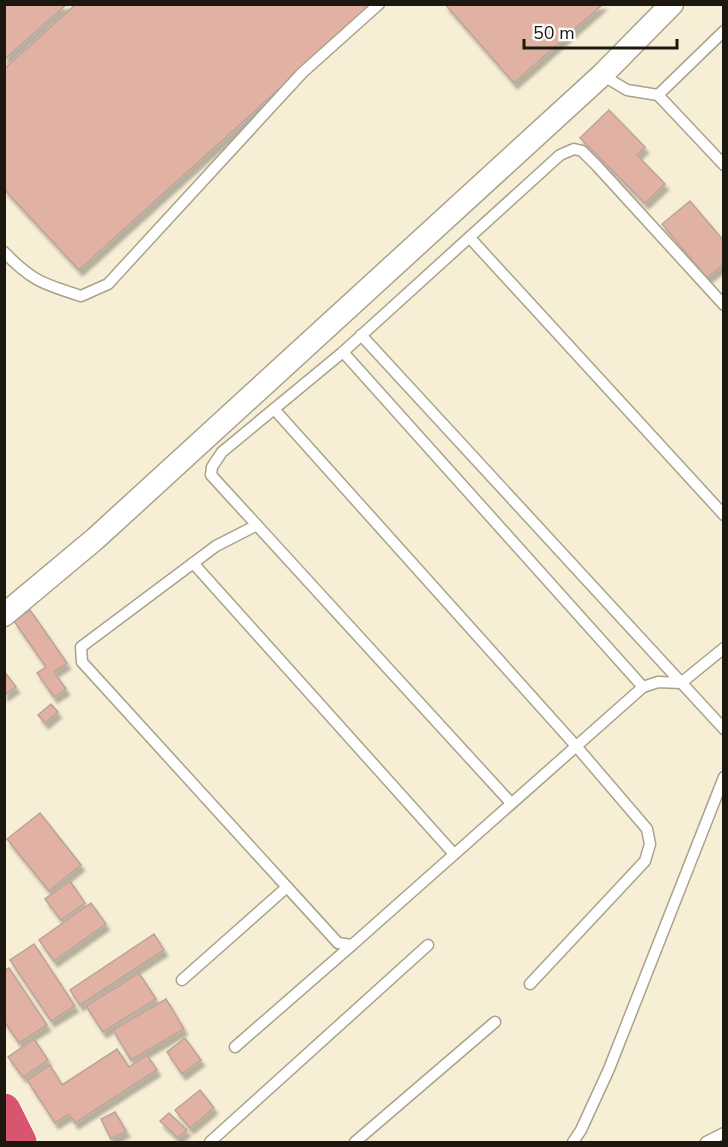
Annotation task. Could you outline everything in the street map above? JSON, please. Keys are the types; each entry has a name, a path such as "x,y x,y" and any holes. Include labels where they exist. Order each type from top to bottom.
{"highway":[{"path":"4,1110 20,1143"}],"street":[{"path":"4,615 95,539 602,75 672,4"}],"lane":[{"path":"4,252 24,272 43,284 81,296 108,284 302,73 379,4"},
{"path":"658,95 723,31"},
{"path":"602,75 627,90 658,95 723,165"},
{"path":"511,803 211,475 212,466 222,452 343,352 560,155 574,148 582,151 597,166 723,305"},
{"path":"470,238 723,515"},
{"path":"361,335 723,729"},
{"path":"343,352 644,687"},
{"path":"274,409 576,746 647,829 651,844 645,861 530,984"},
{"path":"257,525 216,546 81,647 82,662 338,943 352,945"},
{"path":"193,563 454,854"},
{"path":"235,1047 352,945 363,938 511,803 644,687 658,682 681,683 723,648"},
{"path":"573,1143 609,1069 723,777"},
{"path":"182,980 287,887"},
{"path":"210,1143 428,945"},
{"path":"355,1143 495,1022"},
{"path":"706,1143 723,1132"}],"building":[{"path":"4,4 67,4 4,60"},
{"path":"76,4 373,4 79,270 4,189 4,69"},
{"path":"445,4 603,4 514,83"},
{"path":"609,110 645,147 637,155 665,184 645,203 580,138"},
{"path":"690,201 724,241 724,264 707,278 662,224"},
{"path":"30,610 67,663 54,672 66,689 54,697 37,673 46,667 14,621"},
{"path":"4,671 16,687 4,695"},
{"path":"51,704 58,712 45,723 38,715"},
{"path":"40,813 81,865 49,891 7,839"},
{"path":"70,881 85,903 61,920 45,899"},
{"path":"91,903 106,924 54,961 39,940"},
{"path":"154,934 164,950 80,1005 70,990"},
{"path":"34,944 75,1006 51,1021 10,960"},
{"path":"9,968 47,1025 19,1043 4,1021 4,971"},
{"path":"139,973 156,999 103,1032 86,1006"},
{"path":"166,999 184,1029 131,1060 113,1030"},
{"path":"185,1038 201,1060 182,1074 167,1052"},
{"path":"34,1039 48,1060 23,1077 8,1057"},
{"path":"117,1049 129,1067 147,1055 157,1070 75,1123 69,1114 55,1123 27,1080 50,1065 62,1085"},
{"path":"200,1090 214,1108 190,1128 175,1110"},
{"path":"115,1112 126,1131 111,1139 101,1119"},
{"path":"169,1113 187,1130 178,1138 160,1121"}]}
